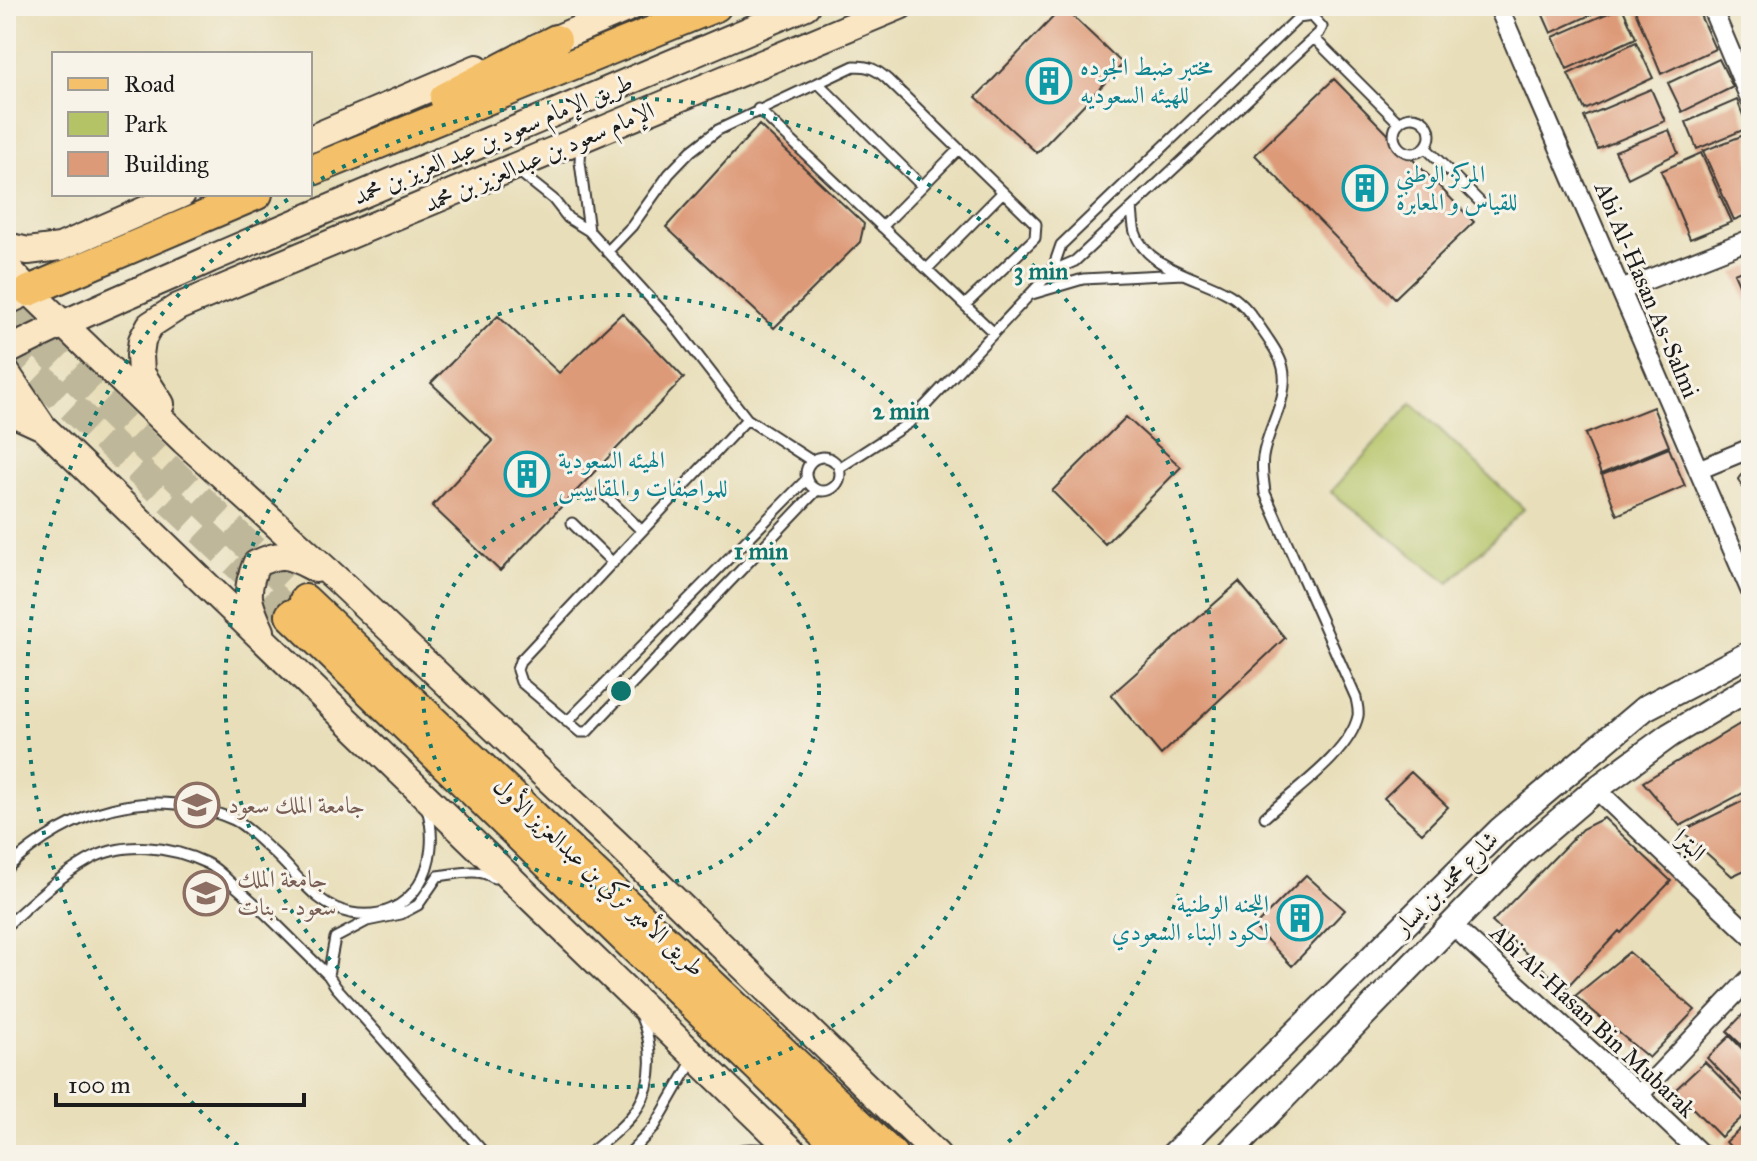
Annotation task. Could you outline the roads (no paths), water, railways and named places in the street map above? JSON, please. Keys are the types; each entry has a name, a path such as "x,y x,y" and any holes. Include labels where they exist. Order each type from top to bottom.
{"main road":[{"name":"طريق الإمام سعود بن عبد العزيز بن محمد","path":"312,170 716,6"},
{"name":"طريق الإمام سعود بن عبد العزيز بن محمد","path":"6,352 61,323 806,6"},
{"name":"الإمام سعود بن عبدالعزيز بن محمد","path":"184,441 141,373 140,355 142,340 150,325 178,307 900,6"},
{"path":"312,170 615,9"},
{"path":"312,138 465,73 556,40"},
{"path":"6,246 28,251 60,247 177,196"},
{"path":"17,297 252,196"},
{"path":"210,259 368,229"},
{"path":"6,266 17,297 61,323 184,441 341,583 616,843 937,1155"},
{"path":"6,372 43,427 796,1154"},
{"path":"6,410 43,427"},
{"path":"266,642 249,597 248,585 256,564 274,555 293,556 341,583"},
{"name":"طريق الأمير تركي بن عبدالعزيز الأول","path":"849,1155 298,608 892,1155"}],"street":[{"name":"Abi Al-Hasan As-Salmi","path":"1498,6 1751,592"},
{"path":"1711,6 1751,101"},
{"path":"1621,290 1751,239"},
{"path":"1698,470 1751,448"},
{"name":"شارع محمد بن يسار","path":"1173,1155 1500,830 1645,708 1751,653"},
{"name":"شارع محمد بن يسار","path":"1228,1155 1521,853 1596,789 1670,735 1751,687"},
{"name":"البترا","path":"1596,789 1751,936"},
{"name":"Abi Al-Hasan Bin Mubarak","path":"1451,924 1702,1155"},
{"path":"1639,1095 1751,977"}],"lane":[{"path":"839,468 909,423 1052,271 1061,245 1298,18 1312,16 1320,23 1322,27 1314,38 1075,261 1052,271"},
{"path":"1314,38 1399,123"},
{"path":"607,252 632,226 669,174 691,151 718,130 854,66 866,66 877,70 1036,224 1035,238 965,305"},
{"path":"818,83 922,186"},
{"path":"758,109 994,333"},
{"path":"1412,116 1422,120 1429,128 1430,138 1425,147 1417,152 1406,152 1398,146 1394,137 1399,123 1412,116"},
{"path":"581,139 580,162 589,231"},
{"path":"1425,147 1480,202"},
{"path":"882,227 959,149"},
{"path":"514,168 553,199 568,218 589,231 671,321 747,419 812,461"},
{"path":"927,269 1003,192"},
{"path":"1132,208 1136,234 1145,248 1183,274 1233,296 1271,343 1283,369 1281,401 1262,460 1265,493 1356,698 1359,713 1353,731 1343,746 1265,817"},
{"path":"1029,296 1083,279 1183,274"},
{"path":"747,419 520,661 517,670 521,682 580,732 587,732 817,490"},
{"path":"567,722 806,480 806,470 812,461 822,457 832,460 839,468 840,479 834,488 824,492 806,480"},
{"path":"602,492 642,531"},
{"path":"572,523 613,563"},
{"path":"6,869 28,849 92,813 138,802 180,804 236,821 274,853 314,896 350,913 381,913 411,899 428,868 432,836 428,811 414,785"},
{"path":"6,926 44,891 89,859 130,847 163,849 208,863 254,901 328,975 486,1155"},
{"path":"328,975 335,938 367,921 401,914 418,905 438,876 488,874 528,898"},
{"path":"588,1155 638,1107 651,1073 649,1034 633,999"},
{"path":"628,1155 655,1126 695,1057"},
{"path":"726,1155 732,1151 757,1149 796,1154"}],"tunnel":[{"path":"6,309 305,600"},
{"path":"6,345 291,615"}],"place":[{"name":"مختبر ضبط الجوده للهيئه السعوديه","path":"1049,81"},
{"name":"المركز الوطني للقياس و المعابرة","path":"1365,188"},
{"name":"الهيئه السعودية للمواصفات و المقاييس","path":"527,474"},
{"name":"جامعة الملك سعود","path":"197,805"},
{"name":"جامعة الملك سعود - بنات","path":"206,893"},
{"name":"اللجنه الوطنية لكود البناء السعودي","path":"1300,918"}]}
